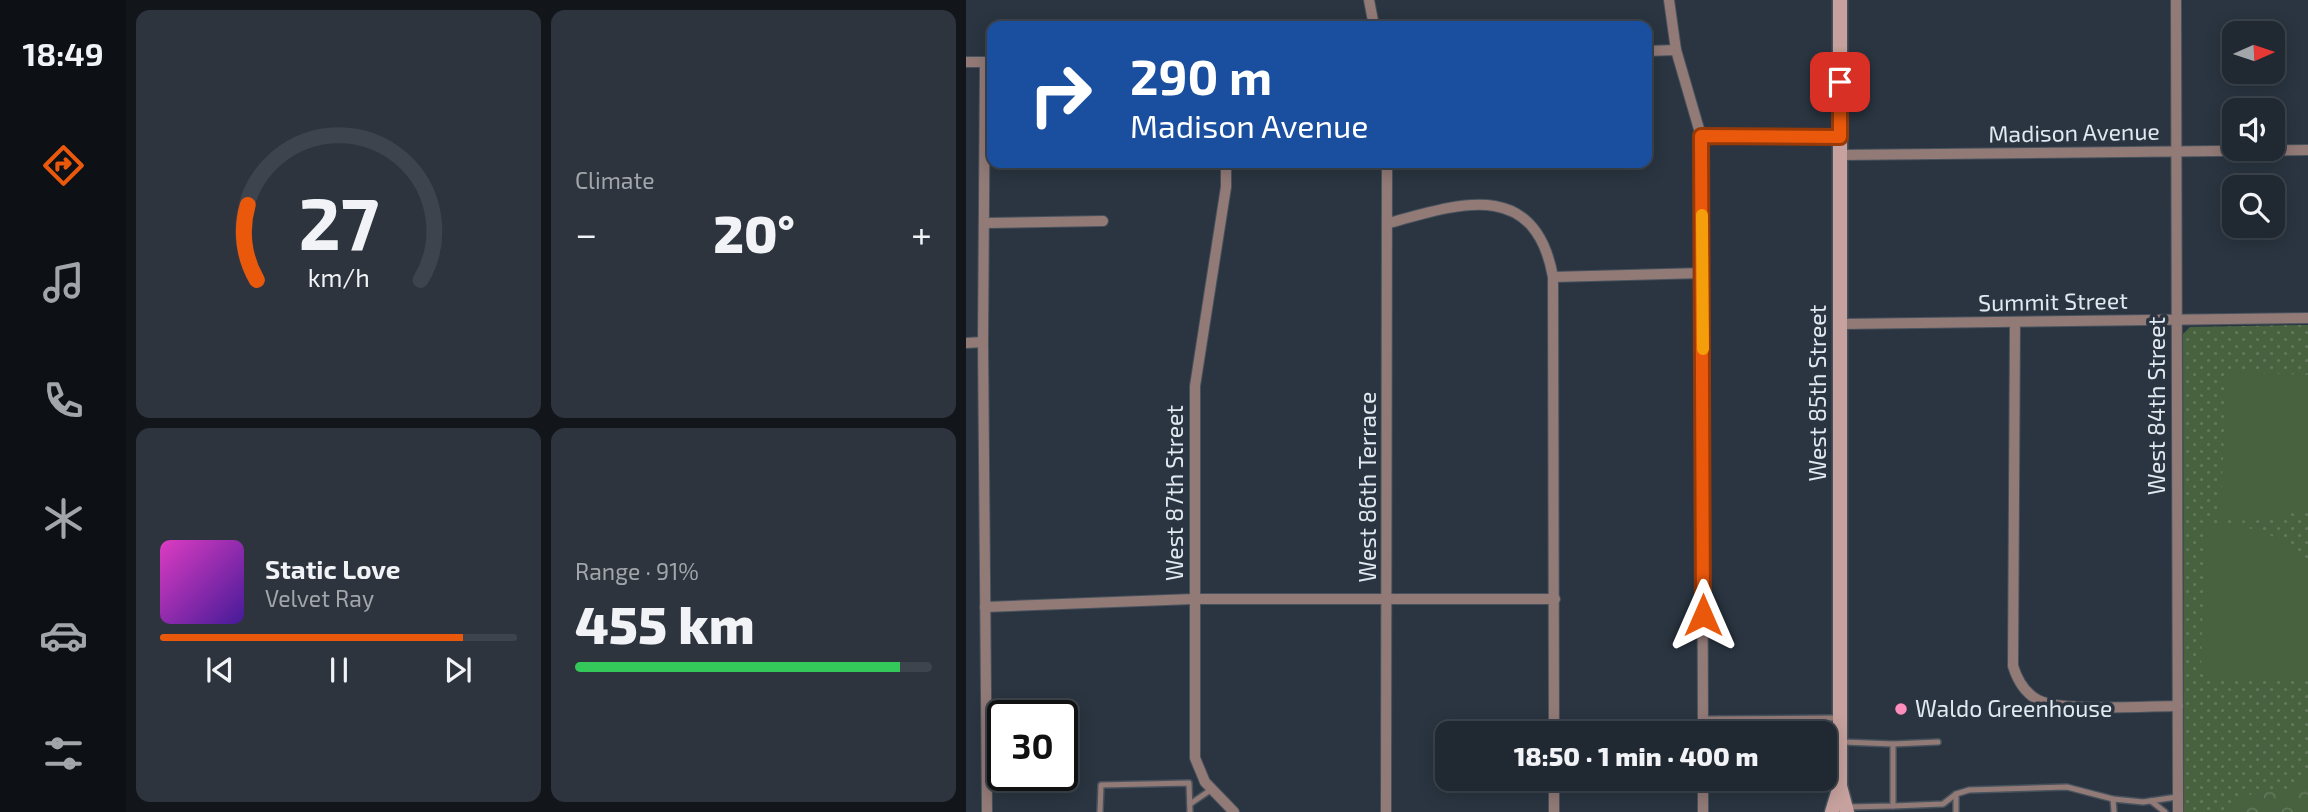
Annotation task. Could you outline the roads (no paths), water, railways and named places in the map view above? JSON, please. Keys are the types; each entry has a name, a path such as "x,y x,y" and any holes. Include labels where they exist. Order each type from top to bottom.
{"main road":[{"name":"West 85th Street","path":"1840,0 1840,810"}],"street":[{"path":"1369,0 1373,21"},
{"path":"1668,0 1675,50 1701,136 1703,719"},
{"name":"West 84th Street","path":"2176,0 2178,812"},
{"path":"1652,51 1675,50"},
{"path":"966,62 987,62"},
{"path":"1701,136 1840,137"},
{"path":"987,142 983,342 987,812"},
{"name":"Madison Avenue","path":"1840,155 2308,150"},
{"name":"West 87th Street","path":"1227,168 1195,386 1193,599 1195,758 1205,782 1234,812"},
{"name":"West 86th Terrace","path":"1386,812 1387,168"},
{"path":"1389,223 1456,204 1485,202 1506,208 1527,223 1541,241 1553,277 1554,721"},
{"path":"986,223 1102,221"},
{"path":"1553,277 1703,273"},
{"name":"Summit Street","path":"1841,324 2308,318"},
{"path":"2015,322 2013,666 2024,688 2040,701 2052,705 2178,706"},
{"path":"966,343 983,342"},
{"path":"985,607 1193,599 1555,599"},
{"path":"1554,791 1554,812"},
{"path":"1703,791 1703,812"}],"lane":[{"path":"1703,719 1840,718"},
{"path":"1840,742 1938,742"},
{"path":"1893,744 1893,806"},
{"path":"1100,812 1101,785 1189,783 1191,812"},
{"path":"1840,810 1893,806 1932,809 1956,794 1969,790 2067,788 2113,799 2143,802 2178,797"},
{"path":"1190,804 1212,789"},
{"path":"1956,794 1956,812"},
{"path":"2113,799 2114,812"},
{"path":"2143,802 2143,812"},
{"path":"2151,802 2165,812"}],"place":[{"name":"Waldo Greenhouse","path":"1901,709"}]}
